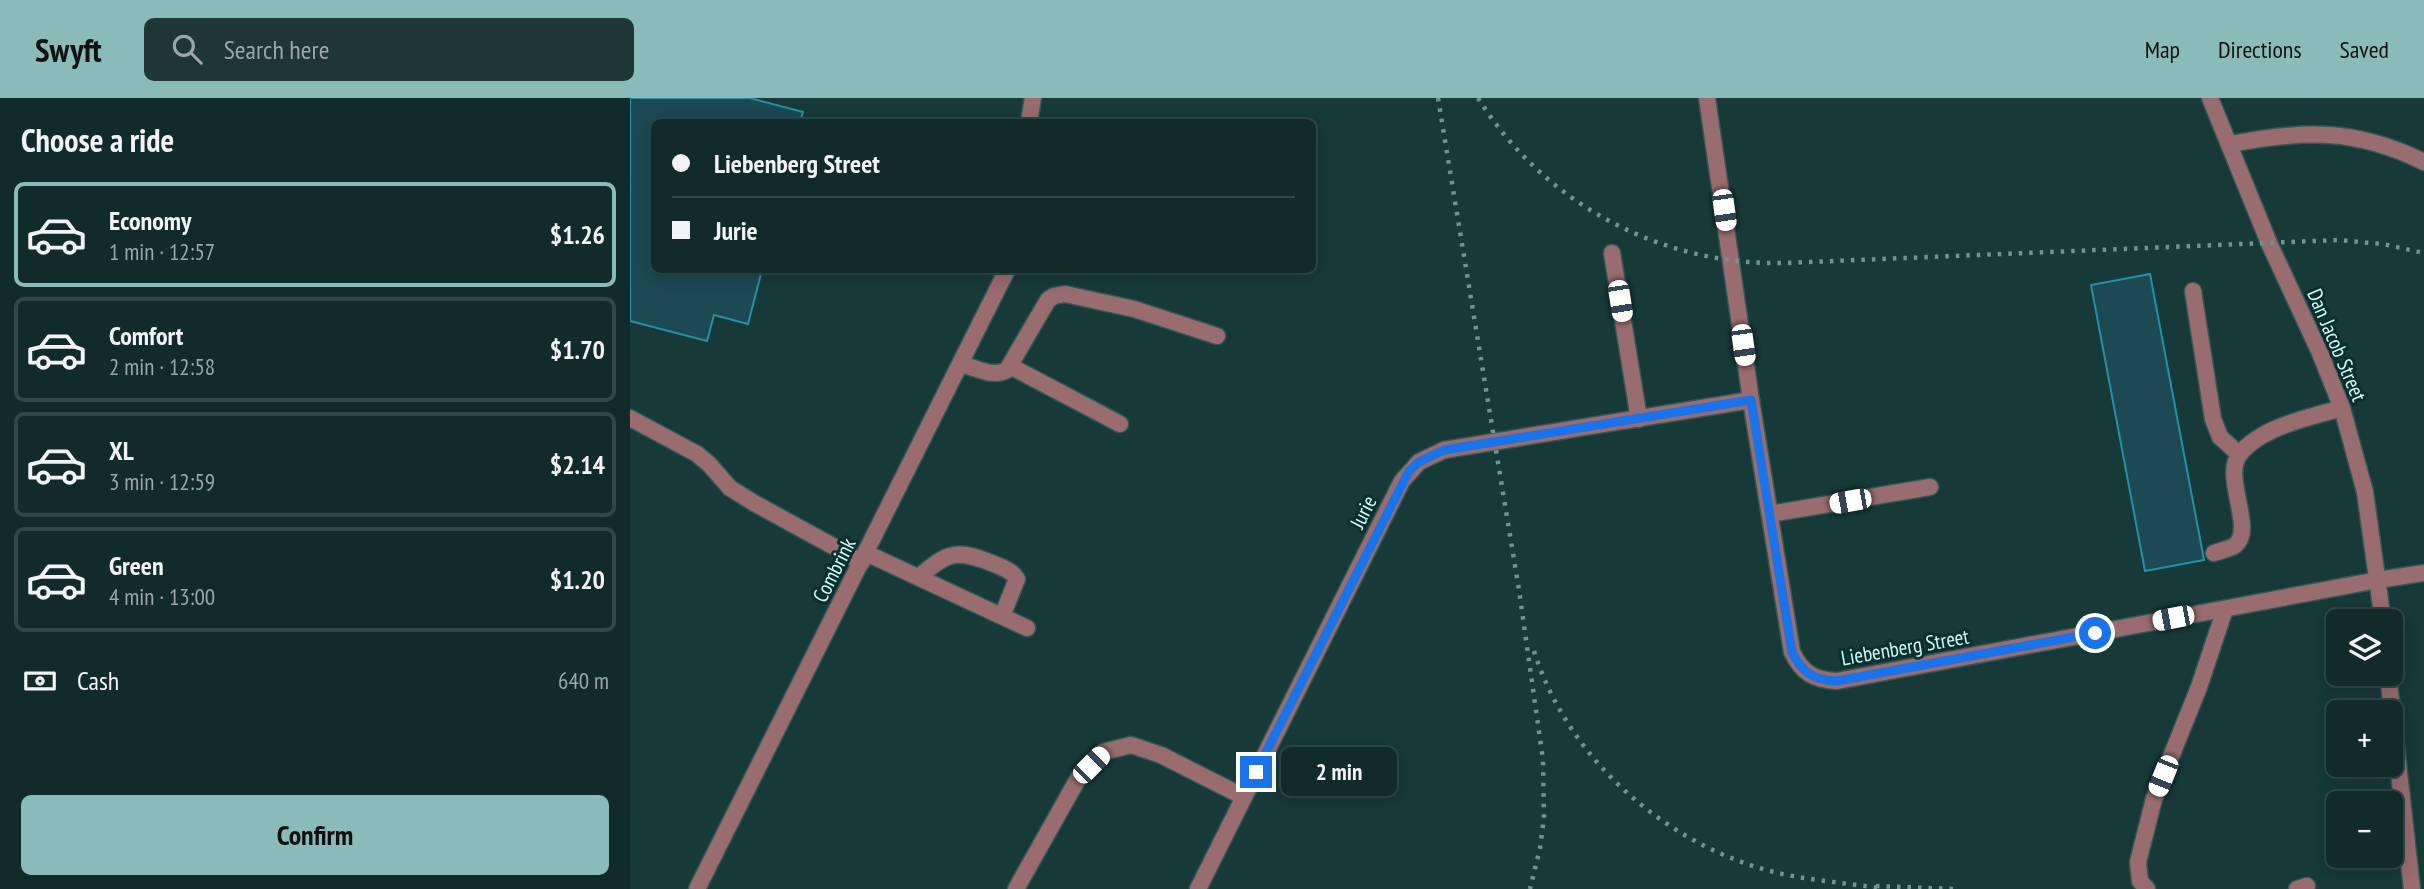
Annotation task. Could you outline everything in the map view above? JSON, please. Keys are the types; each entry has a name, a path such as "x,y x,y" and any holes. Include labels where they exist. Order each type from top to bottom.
{"street":[{"path":"1030,119 1033,98"},
{"name":"Liebenberg Street","path":"1707,98 1751,400 1792,652 1797,664 1807,674 1823,681 1837,681 2424,573"},
{"name":"Dan Jacob Street","path":"2210,98 2231,144 2269,243 2320,353 2342,408 2365,492 2381,609"},
{"path":"2231,144 2279,135 2334,134 2395,148 2424,162"},
{"path":"1612,253 1639,419"},
{"name":"Combrink","path":"697,889 1006,273"},
{"path":"2193,291 2213,419 2220,437 2239,454"},
{"path":"961,364 1000,374 1010,366 1043,307 1054,296 1089,298 1134,309 1217,336"},
{"path":"1010,366 1121,424"},
{"name":"Jurie","path":"1198,889 1409,471 1419,462 1444,450 1751,400"},
{"path":"2214,553 2235,546 2242,538 2234,465 2239,454 2256,440 2279,428 2342,408"},
{"path":"630,418 697,454 730,488 754,503 864,557 919,577 1027,628"},
{"path":"1770,514 1930,487"},
{"path":"919,577 937,560 954,553 971,555 1012,572 1017,579 1015,589 1002,616"},
{"path":"2147,889 2140,881 2138,862 2154,799 2199,687 2225,608"},
{"path":"2389,686 2412,889"},
{"path":"1016,889 1079,777 1103,752 1130,745 1161,755 1244,797"}],"building":[{"path":"630,98 750,98 803,112 801,119 651,119 651,273 761,273 748,324 714,315 707,341 630,321"},
{"path":"2150,274 2204,560 2145,571 2091,285"}],"railway":[{"path":"1438,98 1519,590 1543,760 1544,818 1530,889"},
{"path":"1478,98 1505,136 1537,169 1572,198 1610,221 1651,240 1694,253 1739,261 1785,263 2338,240 2383,244 2424,253"},
{"path":"1534,651 1550,691 1571,728 1597,762 1628,793 1661,820 1698,843 1737,860 1778,873 1884,889"},
{"path":"1876,886 1953,889"}],"route":[{"path":"1256,772 1409,471 1430,455 1444,450 1495,441 1751,400 1792,652 1797,664 1807,674 1823,681 1837,681 2095,633"}]}
